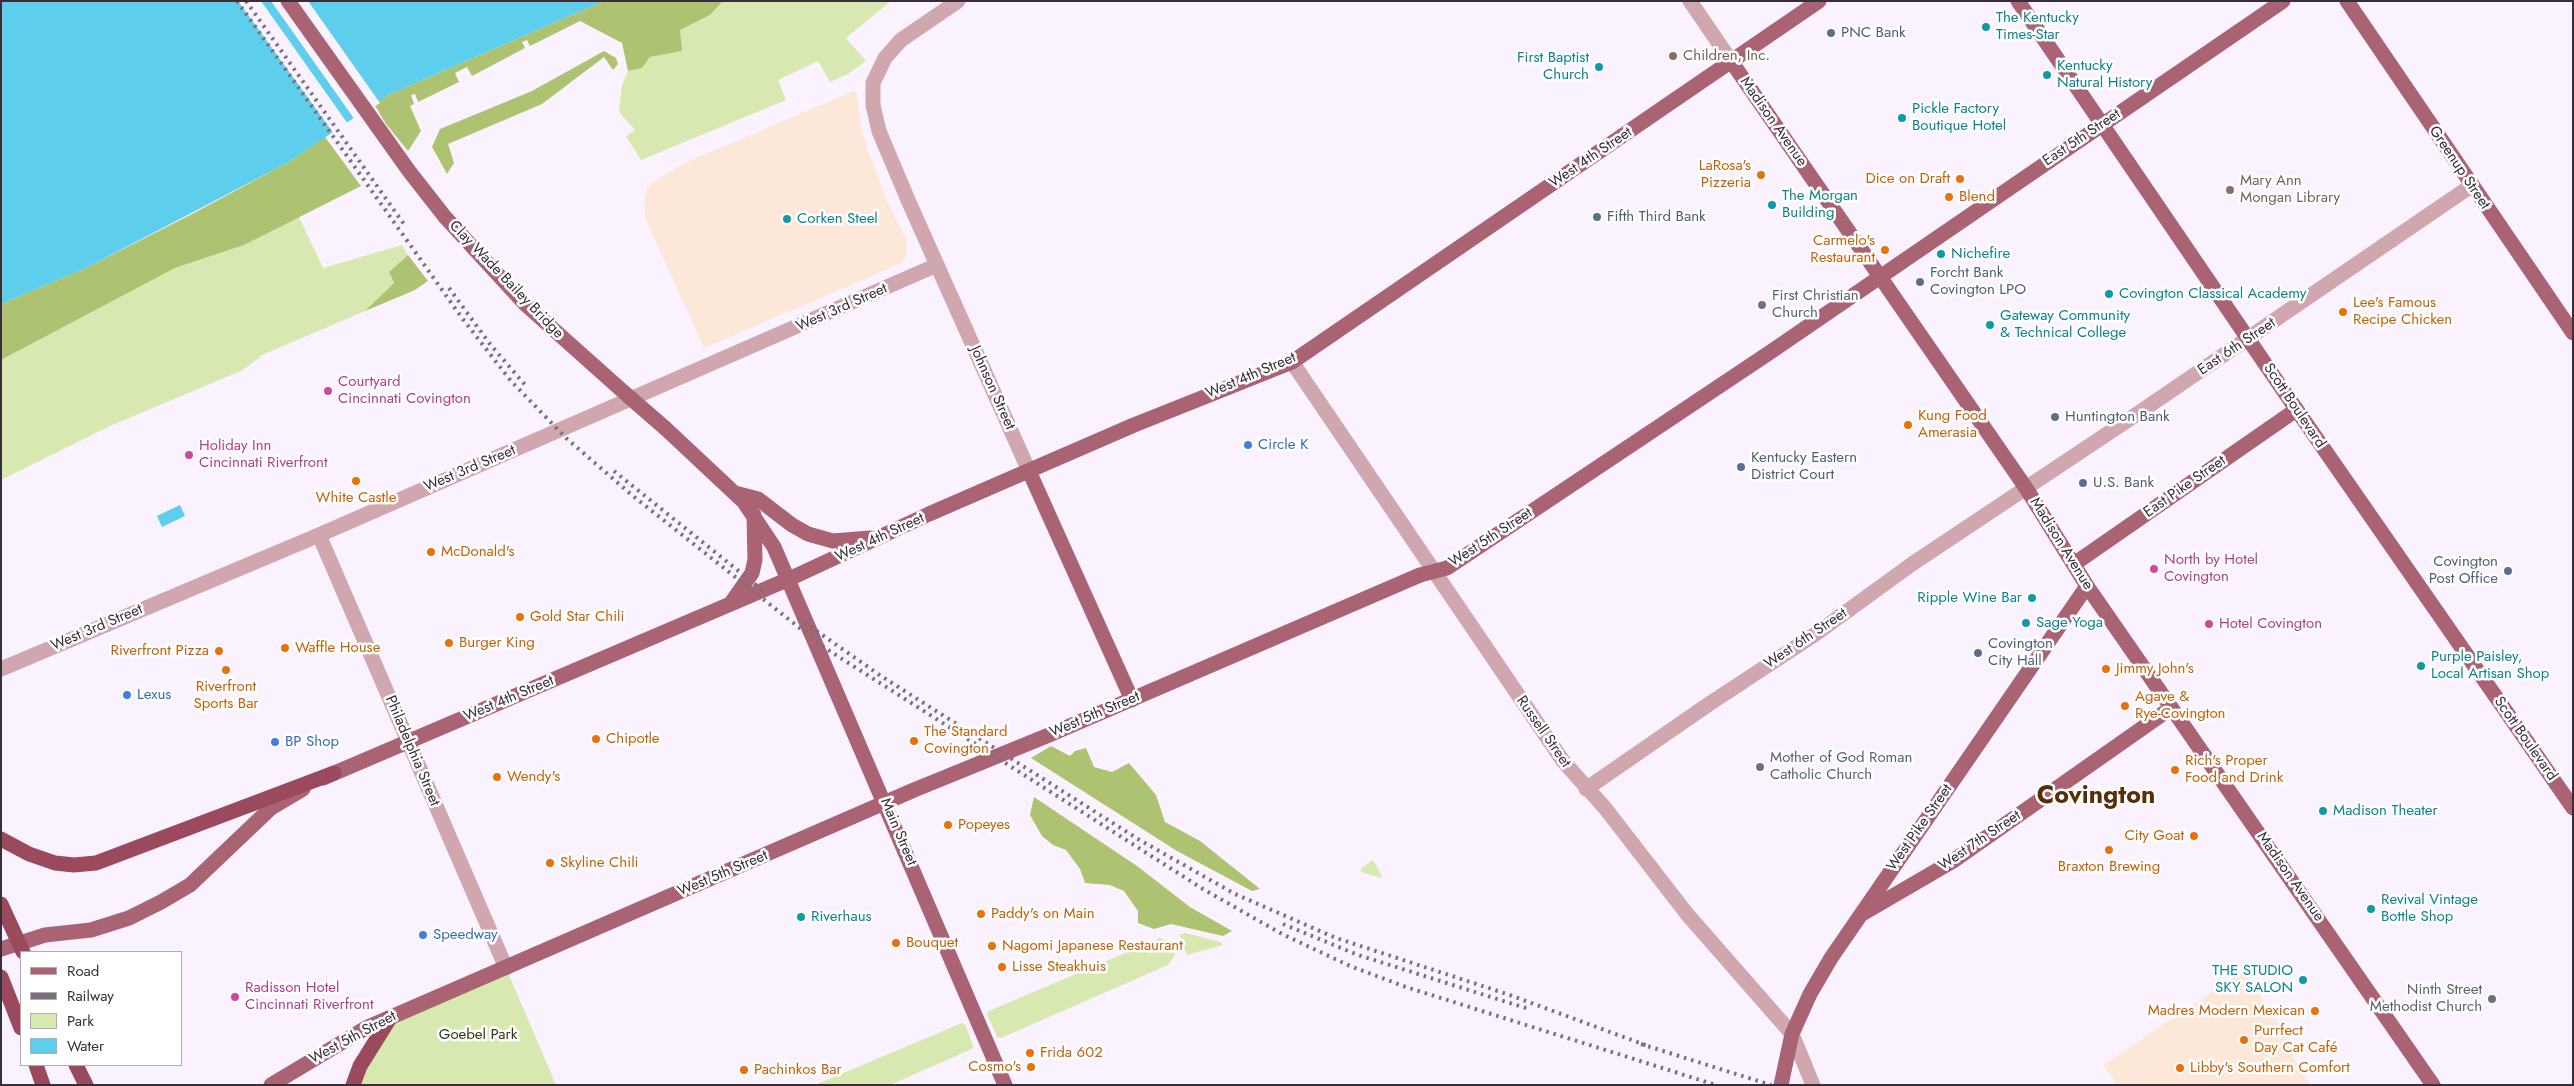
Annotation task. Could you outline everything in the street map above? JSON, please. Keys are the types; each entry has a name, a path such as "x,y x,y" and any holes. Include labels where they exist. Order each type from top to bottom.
{"highway":[{"path":"1,839 41,858 74,865 96,863 334,773"},
{"path":"1,904 23,951"},
{"path":"1,977 20,1025"},
{"path":"353,1085 360,1066 390,1018"},
{"path":"36,1066 43,1085"},
{"path":"76,1066 86,1085"}],"main road":[{"name":"Clay Wade Bailey Bridge","path":"288,1 403,164 457,231 552,330 665,428 735,493 754,514 774,547 789,580"},
{"name":"West 4th Street","path":"1,949 46,935 91,930 129,918 190,885 272,808 334,773 789,580 1029,471 1187,403 1292,362 1819,1"},
{"name":"Scott Boulevard","path":"2018,1 2296,410 2573,808"},
{"name":"East 5th Street","path":"1880,275 2283,1"},
{"name":"Greenup Street","path":"2347,1 2471,186 2573,333"},
{"name":"Madison Avenue","path":"1731,61 2026,488 2087,586 2433,1085"},
{"name":"West 5th Street","path":"270,1085 340,1042 390,1018 885,803 1132,700 1420,575 1435,573 1447,568 1769,353 1880,275"},
{"name":"East Pike Street","path":"2074,564 2296,410"},
{"name":"Johnson Street","path":"1029,471 1132,700"},
{"path":"735,493 758,499 792,525 818,537 833,541 882,537"},
{"path":"728,606 748,579 754,567 754,514"},
{"name":"Main Street","path":"789,580 1005,1085"},
{"name":"West Pike Street","path":"1781,1085 1792,1034 1810,994 1858,916 2087,586"},
{"name":"West 7th Street","path":"1858,916 1953,861 2171,708"}],"street":[{"name":"Johnson Street","path":"958,1 901,40 885,58 873,83 873,105 879,131 1029,471"},
{"name":"Madison Avenue","path":"1690,1 1731,61"},
{"name":"East 6th Street","path":"2026,488 2471,186"},
{"name":"West 3rd Street","path":"1,668 319,535 937,265"},
{"name":"Russell Street","path":"1292,362 1563,761 1605,808 1688,914 1792,1034 1814,1085"},
{"name":"West 6th Street","path":"1586,788 1708,704 1818,633 1912,564 2026,488"},
{"name":"Philadelphia Street","path":"319,535 506,968"}],"shaded area":[{"name":"Corken Steel","path":"854,91 857,94 862,133 887,201 907,241 906,256 902,263 704,348 645,218 644,199 647,189 652,182 689,161"},
{"path":"2243,971 2293,1044 2293,1058 2311,1085 2117,1085 2103,1065"}],"green space":[{"path":"604,1 723,1 710,15 680,30 682,51 650,57 642,68 628,71 622,43 580,21 530,46 527,40 522,42 525,48 472,76 467,67 455,73 459,82 418,102 415,94 411,95 414,104 410,106 421,131 408,151 386,124 374,104 388,95"},
{"path":"723,1 891,1 846,38 866,61 848,74 830,82 818,61 778,80 786,100 641,160 626,136 635,130 619,112 622,85 628,71 642,68 650,57 681,51 680,30 710,15"},
{"path":"604,51 616,58 618,64 613,70 604,57 542,104 448,144 454,163 447,174 432,147 440,129 532,91"},
{"path":"325,137 361,186 244,245 175,268 1,360 1,304 86,268 192,214 287,163"},
{"path":"299,217 323,268 402,245 408,255 389,272 394,283 365,311 262,355 243,370 110,426 1,480 1,360 175,268 244,245"},
{"path":"408,255 428,281 415,290 365,311 394,283 389,272"},
{"path":"1051,746 1070,756 1075,751 1086,748 1094,767 1112,772 1129,763 1156,795 1165,822 1200,841 1260,889 1252,891 1177,851 1031,758"},
{"path":"1034,797 1137,866 1190,907 1232,931 1223,936 1171,924 1154,929 1138,923 1138,911 1124,891 1110,885 1085,883 1080,869 1066,850 1053,845 1042,836 1030,815"},
{"path":"1373,860 1382,876 1381,878 1361,872 1361,868"},
{"path":"1186,933 1221,942 1223,945 1187,955 1179,934"},
{"path":"1160,938 1171,943 1174,948 1175,955 1168,965 1001,1038 997,1037 987,1014 989,1011"},
{"name":"Goebel Park","path":"506,968 556,1085 361,1085 366,1065 390,1018"},
{"path":"962,1023 965,1024 974,1048 890,1085 815,1085"}],"water":[{"path":"1,1 604,1 388,95 287,163 86,268 1,304"},
{"path":"180,505 185,516 162,527 157,516"}],"pier":[{"path":"238,1 261,1 348,124 334,134"},
{"path":"271,1 308,1 380,103 355,120"}],"railway":[{"path":"237,1 462,318 511,381 566,438 633,496 825,648 1203,889 1282,934 1350,966 1406,987 1716,1085"},
{"path":"246,1 406,227"},
{"path":"449,288 490,344 526,386"},
{"path":"614,471 766,593"},
{"path":"798,618 881,676 1138,839 1235,894 1336,938 1507,994 1648,1046"},
{"path":"1283,924 1358,955 1529,1009"},
{"path":"1641,1044 1771,1085"}],"place":[{"name":"The Kentucky Times-Star","path":"1986,27"},
{"name":"PNC Bank","path":"1831,33"},
{"name":"Children, Inc.","path":"1673,56"},
{"name":"First Baptist Church","path":"1599,67"},
{"name":"Kentucky Natural History","path":"2047,75"},
{"name":"Pickle Factory Boutique Hotel","path":"1902,118"},
{"name":"LaRosa's Pizzeria","path":"1761,175"},
{"name":"Dice on Draft","path":"1960,179"},
{"name":"Mary Ann Mongan Library","path":"2230,190"},
{"name":"Blend","path":"1949,197"},
{"name":"The Morgan Building","path":"1772,205"},
{"name":"Fifth Third Bank","path":"1597,217"},
{"name":"Corken Steel","path":"787,219"},
{"name":"Carmelo's Restaurant","path":"1885,250"},
{"name":"Nichefire","path":"1941,254"},
{"name":"Forcht Bank Covington LPO","path":"1920,282"},
{"name":"Covington Classical Academy","path":"2109,294"},
{"name":"First Christian Church","path":"1762,305"},
{"name":"Lee's Famous Recipe Chicken","path":"2343,312"},
{"name":"Gateway Community & Technical College","path":"1990,325"},
{"name":"Courtyard Cincinnati Covington","path":"328,391"},
{"name":"Huntington Bank","path":"2055,417"},
{"name":"Kung Food Amerasia","path":"1908,425"},
{"name":"Circle K","path":"1248,445"},
{"name":"Holiday Inn Cincinnati Riverfront","path":"189,455"},
{"name":"Kentucky Eastern District Court","path":"1741,467"},
{"name":"White Castle","path":"356,481"},
{"name":"U.S. Bank","path":"2083,483"},
{"name":"McDonald's","path":"431,552"},
{"name":"North by Hotel Covington","path":"2154,569"},
{"name":"Covington Post Office","path":"2508,571"},
{"name":"Ripple Wine Bar","path":"2032,598"},
{"name":"Gold Star Chili","path":"520,617"},
{"name":"Sage Yoga","path":"2026,623"},
{"name":"Hotel Covington","path":"2209,624"},
{"name":"Burger King","path":"449,643"},
{"name":"Waffle House","path":"285,648"},
{"name":"Riverfront Pizza","path":"219,651"},
{"name":"Covington City Hall","path":"1978,653"},
{"name":"Purple Paisley, Local Artisan Shop","path":"2421,666"},
{"name":"Jimmy John's","path":"2106,669"},
{"name":"Riverfront Sports Bar","path":"226,670"},
{"name":"Lexus","path":"127,695"},
{"name":"Agave & Rye-Covington","path":"2125,706"},
{"name":"Chipotle","path":"596,739"},
{"name":"The Standard Covington","path":"914,741"},
{"name":"BP Shop","path":"275,742"},
{"name":"Mother of God Roman Catholic Church","path":"1760,767"},
{"name":"Rich's Proper Food and Drink","path":"2175,770"},
{"name":"Wendy's","path":"497,777"},
{"name":"Madison Theater","path":"2323,811"},
{"name":"Popeyes","path":"948,825"},
{"name":"City Goat","path":"2194,836"},
{"name":"Braxton Brewing","path":"2109,850"},
{"name":"Skyline Chili","path":"550,863"},
{"name":"Revival Vintage Bottle Shop","path":"2371,909"},
{"name":"Paddy's on Main","path":"981,914"},
{"name":"Riverhaus","path":"801,917"},
{"name":"Speedway","path":"423,935"},
{"name":"Bouquet","path":"896,943"},
{"name":"Nagomi Japanese Restaurant","path":"992,946"},
{"name":"Lisse Steakhuis","path":"1002,967"},
{"name":"THE STUDIO SKY SALON","path":"2303,980"},
{"name":"Radisson Hotel Cincinnati Riverfront","path":"235,997"},
{"name":"Ninth Street Methodist Church","path":"2492,999"},
{"name":"Madres Modern Mexican","path":"2315,1011"},
{"name":"Purrfect Day Cat Café","path":"2244,1040"},
{"name":"Frida 602","path":"1030,1053"},
{"name":"Cosmo's","path":"1031,1067"},
{"name":"Libby's Southern Comfort","path":"2180,1068"},
{"name":"Pachinkos Bar","path":"744,1070"}],"district":[{"name":"Covington","path":"2096,797"}]}
